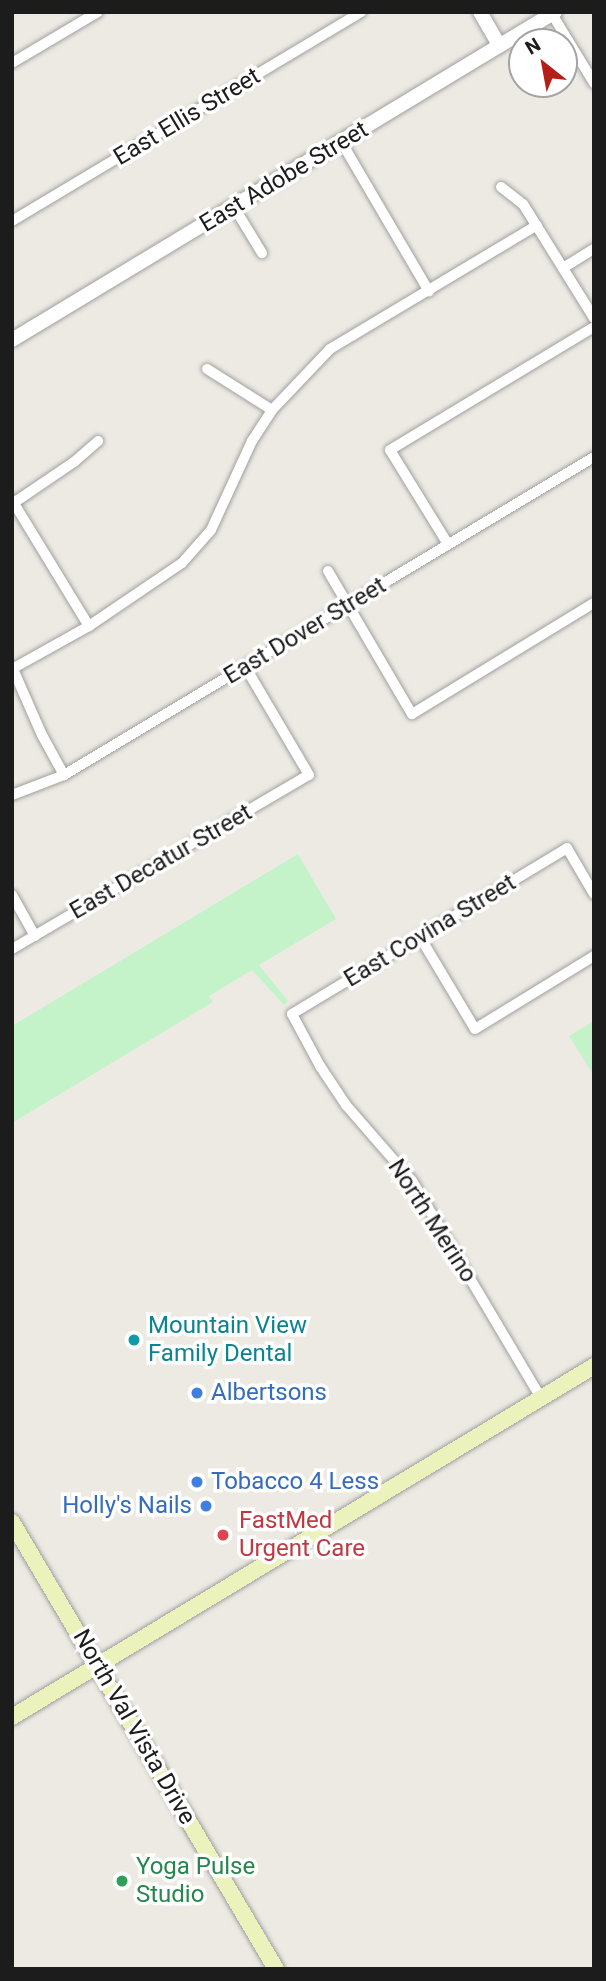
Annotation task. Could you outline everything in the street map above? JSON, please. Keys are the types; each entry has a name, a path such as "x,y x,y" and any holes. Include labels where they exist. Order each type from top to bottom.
{"main road":[{"path":"12,1717 594,1366"},
{"name":"North Val Vista Drive","path":"15,1533 276,1969"}],"street":[{"path":"12,63 98,12"},
{"name":"East Ellis Street","path":"12,221 361,12"},
{"path":"480,12 500,46"},
{"path":"554,13 594,83"},
{"name":"East Adobe Street","path":"12,340 554,13"},
{"path":"342,143 429,291"},
{"path":"501,187 523,204 594,318"},
{"path":"234,207 262,253"},
{"path":"64,775 42,736 13,669 159,582 198,547 211,530 252,441 272,410 330,349 537,225"},
{"path":"563,268 594,249"},
{"path":"448,544 390,450 594,327"},
{"path":"207,369 272,410"},
{"path":"89,626 13,502 74,462 98,441"},
{"name":"East Dover Street","path":"12,795 64,775 594,457"},
{"path":"328,571 412,714 594,603"},
{"name":"East Decatur Street","path":"12,949 309,775 246,668"},
{"name":"East Covina Street","path":"292,1014 567,848 594,894"},
{"path":"12,895 35,936"},
{"path":"420,937 475,1028 594,956"},
{"name":"North Merino","path":"292,1014 320,1066 346,1105 412,1181 541,1398"}],"green space":[{"path":"298,854 336,919 259,965 288,1001 284,1005 252,970 209,996 213,1002 12,1123 12,1026"},
{"path":"594,1021 594,1076 569,1036"}],"place":[{"name":"Mountain View Family Dental","path":"134,1340"},
{"name":"Albertsons","path":"197,1393"},
{"name":"Tobacco 4 Less","path":"197,1482"},
{"name":"Holly's Nails","path":"206,1506"},
{"name":"FastMed Urgent Care","path":"223,1535"},
{"name":"Yoga Pulse Studio","path":"122,1881"}]}
